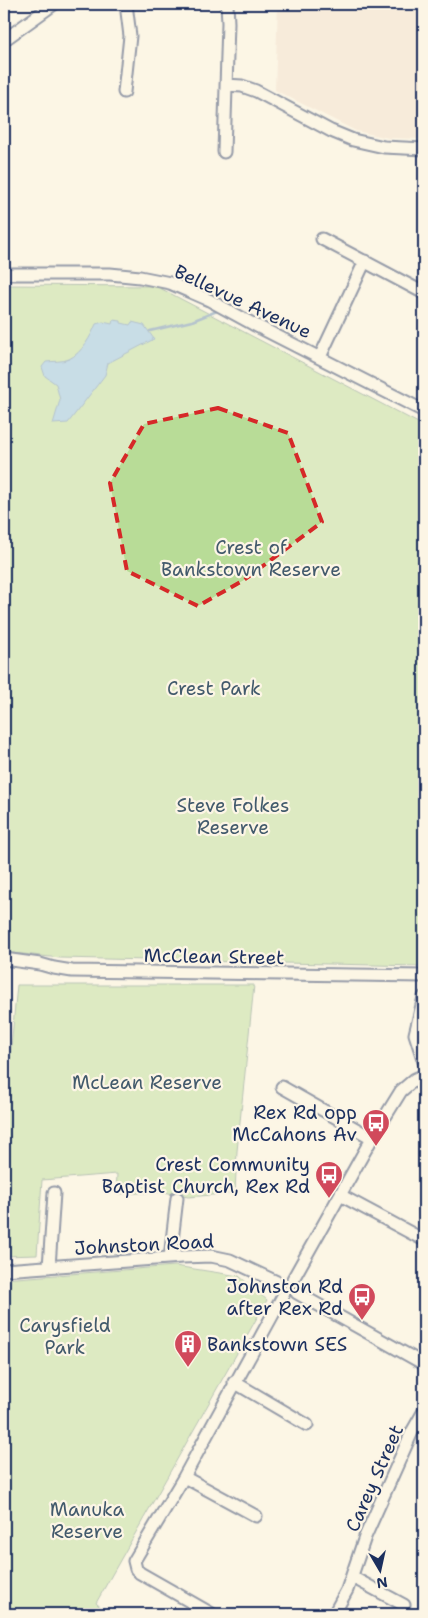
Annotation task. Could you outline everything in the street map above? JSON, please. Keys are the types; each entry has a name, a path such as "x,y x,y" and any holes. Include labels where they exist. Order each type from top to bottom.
{"street":[{"path":"4,40 54,4"},
{"path":"124,92 130,36 126,4"},
{"path":"224,152 227,4"},
{"path":"226,85 242,86 256,90 331,131 354,140 384,147 424,149"},
{"path":"322,239 424,293"},
{"path":"320,357 365,262"},
{"name":"Bellevue Avenue","path":"4,274 110,274 170,283 209,300 424,411"},
{"name":"McClean Street","path":"4,959 72,971 424,976"},
{"path":"424,997 415,1034 424,1062"},
{"path":"293,1279 372,1138 401,1091 415,1079 424,1075"},
{"path":"282,1087 372,1138"},
{"path":"49,1267 54,1193"},
{"path":"340,1195 424,1240"},
{"path":"170,1258 177,1198"},
{"name":"Johnston Road","path":"4,1270 211,1256 230,1260 280,1283"},
{"path":"283,1296 279,1289 280,1283 284,1279 293,1279"},
{"path":"283,1296 291,1297 297,1293 298,1287 293,1279"},
{"path":"297,1293 424,1364"},
{"path":"212,1614 147,1577 136,1569 134,1561 184,1477 234,1382 283,1296"},
{"path":"234,1382 307,1425"},
{"name":"Carey Street","path":"334,1614 352,1577 369,1529 412,1432 424,1411"},
{"path":"184,1477 256,1516"},
{"path":"352,1577 404,1605"}],"highlighted area":[{"path":"218,408 288,433 322,522 244,580 198,606 127,571 110,483 144,424"}],"shaded area":[{"path":"278,4 424,4 424,139 389,138 356,131 275,90"}],"green space":[{"name":"Crest Park","path":"4,285 156,286 424,426 424,949 419,966 60,958 4,952"},
{"name":"McLean Reserve","path":"17,985 254,985 237,1151 235,1193 188,1197 164,1192 116,1194 117,1174 42,1180 37,1255 4,1256 4,1120"},
{"path":"175,1266 239,1276 267,1300 96,1603 108,1614 4,1614 4,1279"}],"water":[{"path":"113,320 130,325 132,322 144,325 154,339 108,363 105,375 68,423 53,424 60,400 56,384 45,376 42,367 46,362 64,361 74,356 85,344 96,324 103,322 112,324"}],"waterway":[{"path":"150,331 192,321 217,311"}],"place":[{"name":"Rex Rd opp McCahons Av","path":"376,1147"},
{"name":"Crest Community Baptist Church, Rex Rd","path":"329,1199"},
{"name":"Johnston Rd after Rex Rd","path":"362,1321"},
{"name":"Bankstown SES","path":"188,1368"}],"park label":[{"name":"Crest of Bankstown Reserve","path":"251,558"},
{"name":"Steve Folkes Reserve","path":"233,816"},
{"name":"Carysfield Park","path":"65,1336"},
{"name":"Manuka Reserve","path":"87,1520"}]}
